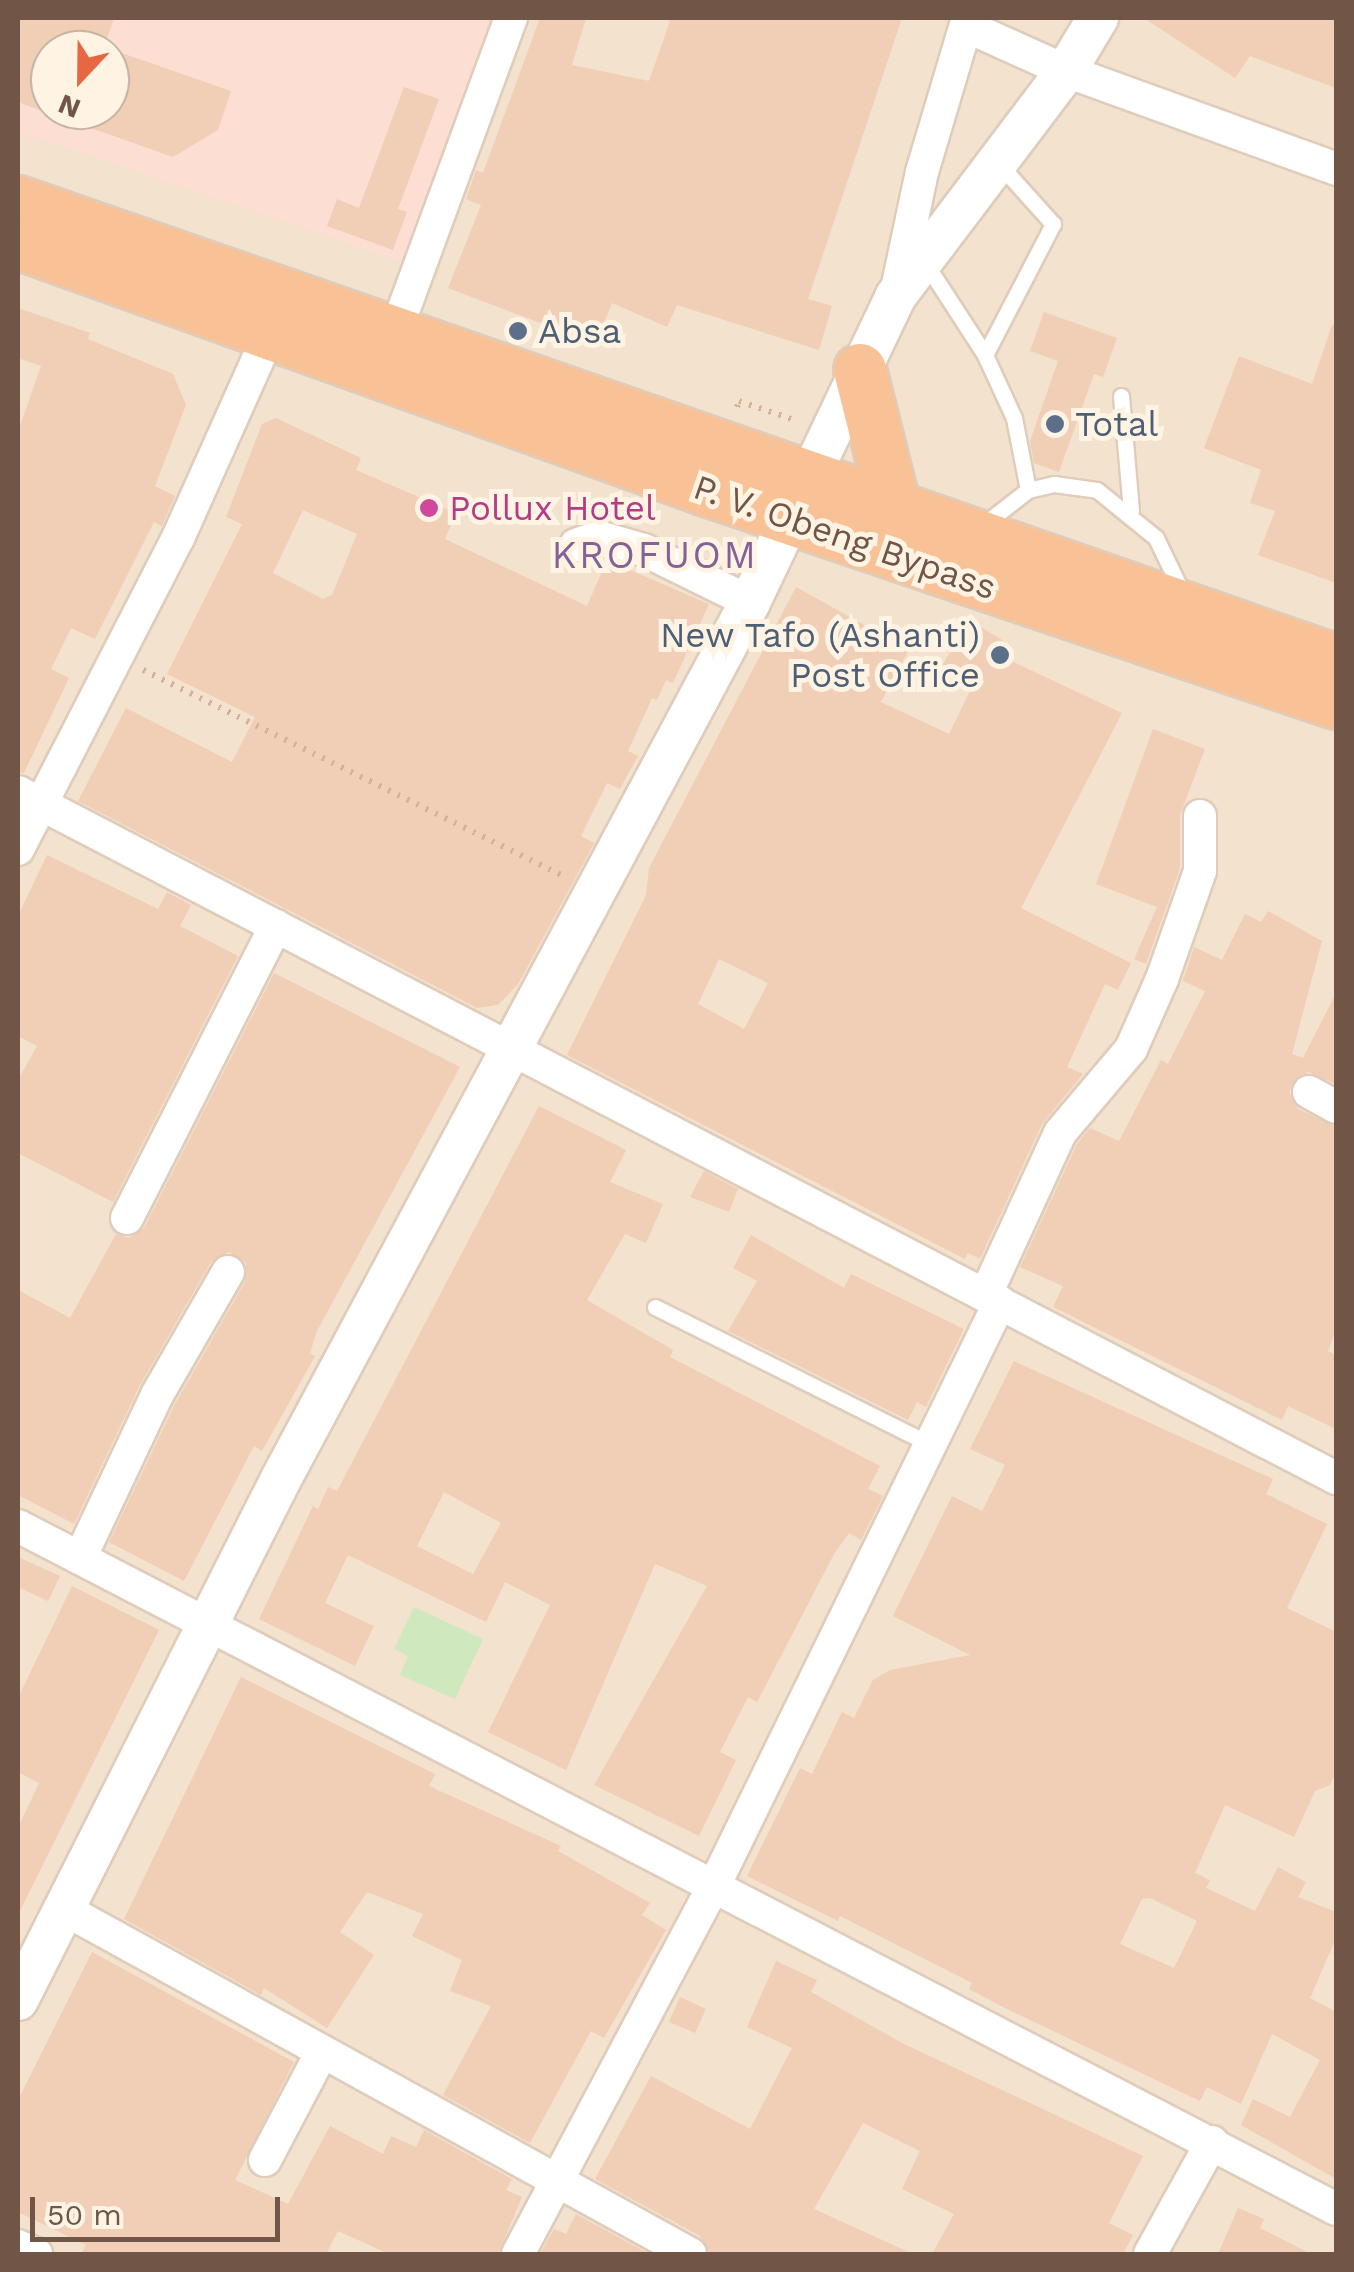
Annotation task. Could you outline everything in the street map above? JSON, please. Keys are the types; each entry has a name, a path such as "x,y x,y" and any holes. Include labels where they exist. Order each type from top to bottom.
{"highway":[{"name":"P. V. Obeng Bypass","path":"18,202 395,333 798,498 1336,703"},
{"name":"P. V. Obeng Bypass","path":"18,244 271,330 798,498 896,509 1336,661"},
{"path":"860,370 896,509"}],"street":[{"path":"395,333 511,18"},
{"path":"18,2000 206,1624 750,602 896,296 1066,71 1098,18"},
{"path":"896,296 922,172 967,22 1066,71 1336,169"},
{"path":"18,849 29,797 116,656 271,330"},
{"path":"576,545 600,537 644,550 750,602"},
{"path":"29,797 1336,1478"},
{"path":"518,2254 715,1884 930,1444 1060,1132 1131,1048 1162,979 1200,871 1200,816"},
{"path":"128,1218 276,926"},
{"path":"80,1558 157,1395 228,1272"},
{"path":"18,1526 715,1884 1336,2210"},
{"path":"64,1909 690,2254"},
{"path":"266,2160 322,2052"},
{"path":"1150,2254 1212,2142"},
{"path":"18,2246 36,2254"}],"lane":[{"path":"986,356 1053,224 997,162"},
{"path":"924,260 986,356 1014,418 1028,490"},
{"path":"1121,396 1132,511"},
{"path":"970,535 1028,490 1054,484 1097,490 1132,511 1156,538 1192,611"},
{"path":"655,1307 930,1444"}],"path":[{"path":"116,656 595,892"}],"shaded area":[{"path":"18,18 1336,18 1336,647 18,191"},
{"path":"18,18 490,18 409,264 18,131"},
{"path":"18,272 1336,721 1336,2254 18,2254"}],"green space":[{"path":"414,1607 483,1639 455,1699 400,1675 408,1656 394,1649"}],"building":[{"path":"18,18 114,18 110,30 30,30 30,106 18,102"},
{"path":"540,18 586,18 572,65 649,81 671,18 902,18 808,299 832,306 819,350 677,305 667,327 612,303 596,344 448,288 481,205 466,199 476,170 483,173"},
{"path":"1144,18 1336,18 1336,88 1250,56 1235,78"},
{"path":"130,56 231,91 218,130 173,157 96,130 130,130"},
{"path":"404,87 439,99 398,209 407,212 393,250 327,226 337,199 359,208"},
{"path":"18,308 90,333 88,339 173,374 186,405 155,486 175,496 162,526 154,522 95,639 71,628 51,669 69,678 24,773 18,772 18,432 41,366 18,358"},
{"path":"1044,312 1117,338 1103,377 1094,374 1059,472 1034,463 1030,441 1058,361 1030,351"},
{"path":"1332,325 1336,326 1336,583 1258,555 1275,511 1250,503 1261,470 1204,448 1239,356 1312,384"},
{"path":"276,418 361,458 356,470 456,513 445,539 587,606 607,560 709,604 673,683 666,680 657,700 652,698 628,751 638,756 620,789 607,783 581,836 594,843 591,849 518,984 498,1005 477,1008 78,801 126,708 232,762 255,717 167,674 242,524 226,517 262,424","holes":["303,510 357,534 332,595 323,599 273,573"]},
{"path":"796,587 909,650 881,702 949,734 973,685 943,664 969,620 1012,646 1005,658 1122,713 1021,908 1131,963 1118,990 1105,984 1067,1067 1083,1074 1042,1124 980,1259 968,1253 965,1259 567,1055 646,895 649,868","holes":["719,959 768,983 744,1029 698,1004"]},
{"path":"1153,729 1205,749 1180,815 1180,868 1146,964 1134,959 1157,907 1096,884"},
{"path":"47,855 158,909 167,892 191,905 180,926 238,956 113,1202 18,1153 18,1080 37,1046 18,1036 18,916"},
{"path":"1268,911 1322,941 1292,1054 1303,1058 1336,993 1336,1084 1308,1072 1289,1091 1298,1109 1336,1127 1336,1330 1328,1351 1336,1355 1336,1429 1288,1406 1282,1420 1053,1307 1063,1286 1020,1267 1077,1144 1090,1128 1119,1141 1161,1060 1168,1064 1205,991 1183,981 1194,947 1222,960 1245,914 1261,922"},
{"path":"274,973 460,1067 317,1331 310,1353 315,1356 262,1451 254,1446 184,1581 109,1542 175,1404 245,1282 246,1263 229,1252 211,1262 140,1385 74,1524 18,1495 18,1290 70,1318 116,1234 129,1238 144,1228"},
{"path":"539,1106 626,1150 610,1182 663,1204 646,1243 625,1234 587,1300 673,1350 670,1357 880,1466 868,1489 883,1496 861,1540 849,1533 834,1554 757,1702 748,1697 720,1752 736,1760 699,1836 594,1785 707,1586 655,1564 566,1770 488,1732 550,1605 505,1582 486,1622 348,1555 325,1603 374,1626 355,1666 259,1619 313,1506 318,1509 328,1487 337,1491","holes":["444,1492 501,1523 473,1574 417,1546"]},
{"path":"704,1171 738,1189 729,1212 690,1197"},
{"path":"751,1235 844,1288 851,1274 964,1329 926,1407 917,1402 908,1420 728,1331 757,1281 733,1268"},
{"path":"1014,1361 1273,1479 1266,1494 1327,1524 1287,1608 1336,1632 1336,1772 1330,1785 1315,1791 1294,1837 1225,1805 1195,1873 1210,1880 1206,1888 1255,1911 1278,1867 1306,1882 1298,1897 1336,1912 1336,1938 1310,1998 1336,2012 1336,2179 1241,2125 1253,2099 1290,2117 1320,2060 1272,2034 1241,2104 1207,2087 1200,2101 1009,2010 969,1989 972,1983 840,1916 838,1921 747,1876 800,1768 812,1774 842,1712 854,1718 873,1680 890,1670 970,1655 893,1616 952,1496 982,1511 1005,1465 970,1449","holes":["1150,1898 1197,1921 1174,1968 1120,1944 1142,1899"]},
{"path":"18,1557 60,1576 48,1601 18,1587"},
{"path":"72,1586 159,1630 18,1915 18,1828 39,1783 18,1772 18,1698"},
{"path":"241,1677 435,1774 429,1786 561,1846 558,1851 650,1903 642,1915 666,1930 604,2038 591,2031 530,2143 443,2095 491,2006 450,1991 462,1960 412,1936 423,1914 367,1892 340,1932 374,1955 327,2028 264,1988 261,1995 124,1919"},
{"path":"92,1952 294,2062 235,2180 288,2204 330,2126 383,2154 391,2136 416,2147 424,2130 512,2179 506,2190 522,2197 498,2254 389,2254 338,2231 326,2254 81,2254 86,2245 18,2212 18,2100"},
{"path":"776,1961 817,1980 811,1992 904,2044 1143,2156 1109,2223 1133,2235 1123,2254 932,2254 954,2214 902,2189 920,2151 863,2123 814,2209 913,2254 710,2254 700,2236 595,2179 651,2076 750,2129 792,2048 747,2027"},
{"path":"680,1997 706,2009 695,2033 669,2022"},
{"path":"1238,2208 1264,2219 1260,2228 1311,2254 1218,2254"},
{"path":"576,2214 649,2254 540,2254 554,2229 566,2234"}],"place":[{"name":"Absa","path":"518,331"},
{"name":"Total","path":"1055,424"},
{"name":"Pollux Hotel","path":"429,508"},
{"name":"New Tafo (Ashanti) Post Office","path":"1000,655"}],"district":[{"name":"KROFUOM","path":"655,556"}]}
